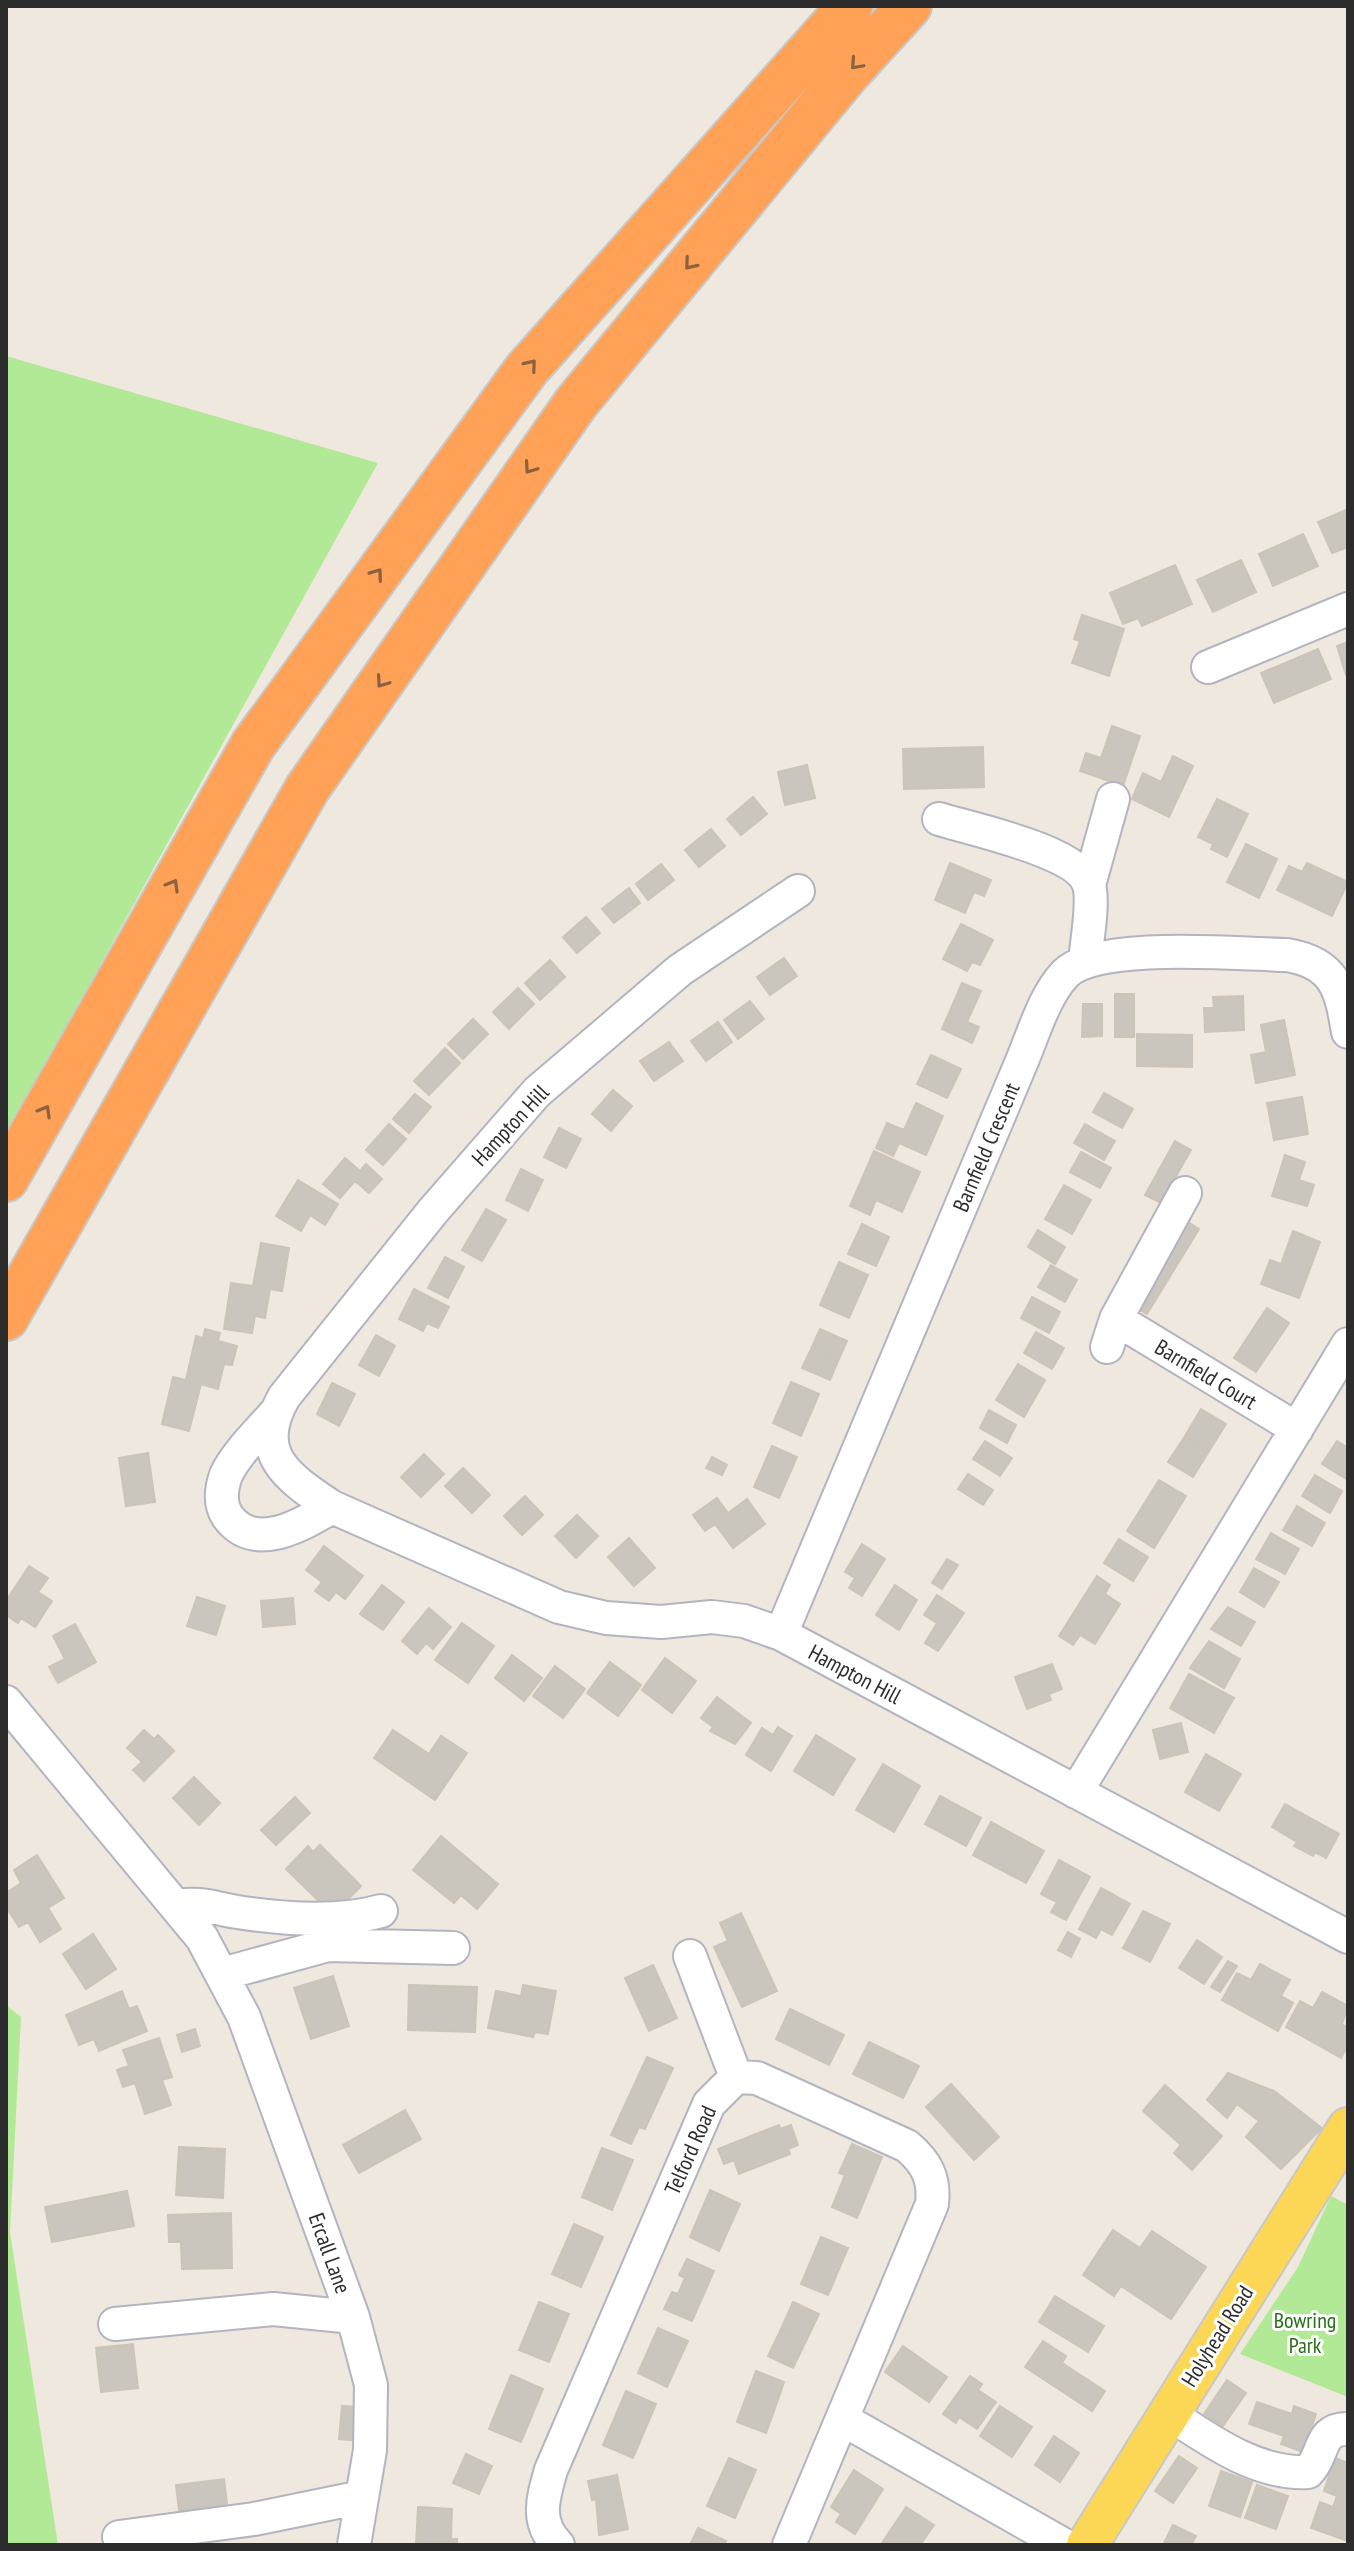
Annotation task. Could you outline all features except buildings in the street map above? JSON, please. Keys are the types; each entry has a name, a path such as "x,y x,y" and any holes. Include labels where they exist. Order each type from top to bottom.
{"highway":[{"path":"6,1179 253,745 527,369 850,6"},
{"path":"6,1318 307,789 576,403 846,75 909,6"}],"main road":[{"name":"Holyhead Road","path":"1087,2545 1348,2128"}],"street":[{"path":"1208,667 1348,609"},
{"path":"1113,799 1089,885 1085,960 1129,953 1287,955 1307,958 1321,966 1333,980 1343,999 1348,1032"},
{"path":"939,819 1069,862 1089,885"},
{"name":"Hampton Hill","path":"332,1507 306,1523 263,1536 249,1534 225,1513 221,1498 228,1471 433,1211 537,1092 680,970 798,891"},
{"name":"Barnfield Crescent","path":"781,1634 1053,992 1065,973 1085,960"},
{"name":"Barnfield Court","path":"1185,1193 1112,1333 1297,1429"},
{"path":"1076,1792 1348,1344"},
{"name":"Hampton Hill","path":"276,1412 270,1428 277,1463 301,1486 332,1507 559,1607 606,1618 661,1622 712,1617 744,1621 781,1634 1348,1937"},
{"name":"Ercall Lane","path":"6,1702 202,1938 244,2017 353,2317 371,2385 370,2450 354,2545"},
{"path":"176,1906 203,1902 237,1912 344,1918 381,1911"},
{"path":"222,1974 328,1945 453,1948"},
{"path":"690,1956 736,2077 757,2078 907,2146 923,2159 930,2174 932,2204 789,2545"},
{"name":"Telford Road","path":"558,2545 545,2532 541,2505 551,2470 709,2104 736,2077"},
{"path":"115,2324 273,2309 353,2317"},
{"path":"1168,2413 1238,2457 1297,2472 1308,2472 1314,2466 1329,2433 1348,2429"},
{"path":"842,2419 1064,2545"},
{"path":"119,2537 254,2519 362,2497"}],"green space":[{"path":"6,356 378,463 6,1135"},
{"path":"6,2005 21,2017 10,2232 58,2545 6,2545"},
{"name":"Bowring Park","path":"1331,2196 1348,2205 1348,2397 1240,2354 1298,2267"}]}
